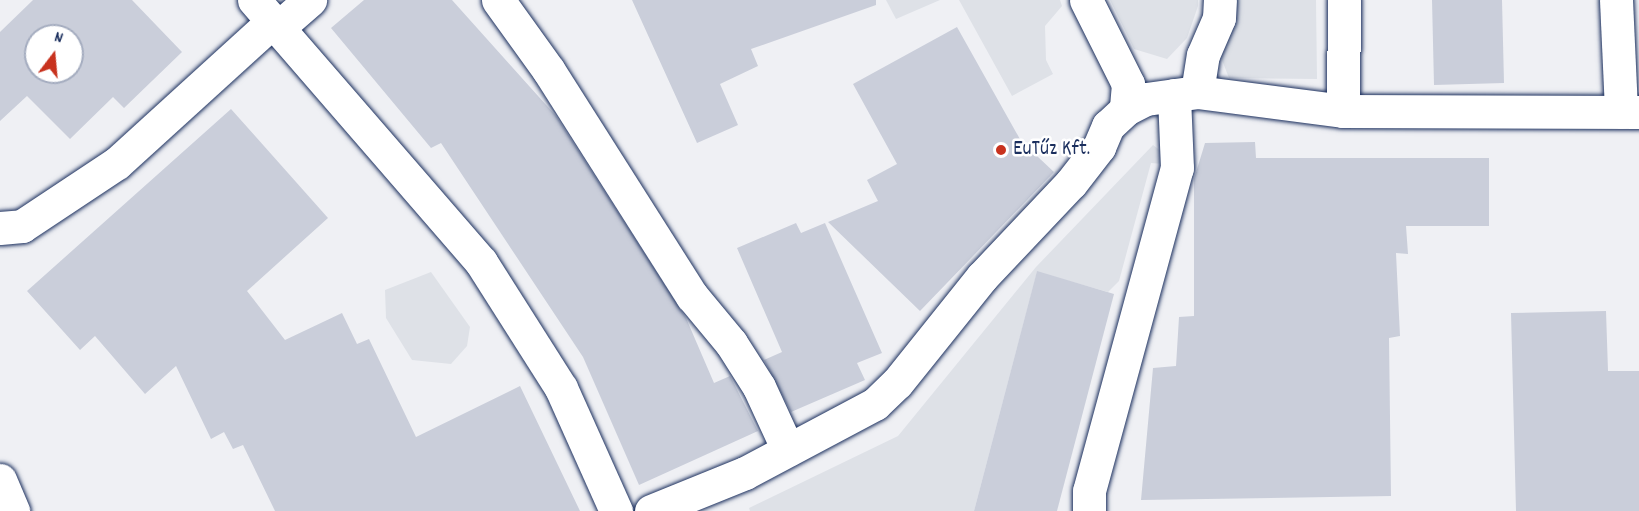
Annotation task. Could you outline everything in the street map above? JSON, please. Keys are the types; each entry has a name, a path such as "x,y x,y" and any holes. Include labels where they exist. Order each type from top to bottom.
{"lane":[{"path":"0,228 22,226 117,163 269,16 309,0"},
{"path":"498,0 549,71 693,296 731,343 759,387 788,450"},
{"path":"1086,0 1128,84 1126,109"},
{"path":"1089,511 1089,491 1177,168 1186,93 1219,18 1220,0"},
{"path":"1343,111 1344,0"},
{"path":"651,511 745,472 875,404 897,383 982,276 1071,183 1099,147 1108,126 1126,109 1146,99 1186,93 1343,111 1630,112 1616,0"},
{"path":"269,16 481,262 561,388 616,511"},
{"path":"0,480 13,511"}],"shaded area":[{"path":"0,0 1639,0 1639,511 0,511"},
{"path":"886,0 940,0 896,19"},
{"path":"959,0 1060,0 1062,6 1045,26 1046,60 1053,74 1012,96"},
{"path":"1110,0 1198,0 1198,6 1187,38 1167,59 1134,49"},
{"path":"1236,0 1316,0 1317,79 1229,78 1220,55"},
{"path":"1153,145 1166,155 1163,164 1151,163 1119,281 1108,292 1037,272 974,511 750,511 749,508 898,436 1036,267"},
{"path":"431,272 470,327 467,346 451,364 412,360 386,318 385,290"}],"building":[{"path":"33,0 132,0 182,52 124,108 113,97 70,139 27,96 0,121 0,32"},
{"path":"364,0 452,0 556,116 686,318 714,383 730,376 758,431 639,485 583,357 441,143 431,148 331,28"},
{"path":"632,0 876,0 876,5 751,49 758,66 720,84 738,125 697,143"},
{"path":"1432,0 1502,0 1504,83 1434,85"},
{"path":"957,27 1021,141 1054,172 920,311 828,222 878,201 867,180 897,164 853,84"},
{"path":"231,109 328,218 247,291 285,340 342,313 357,344 369,339 416,437 520,386 580,511 275,511 243,445 233,449 224,432 211,439 176,366 145,394 95,336 80,350 27,291"},
{"path":"1255,142 1256,158 1489,158 1489,226 1406,226 1408,254 1396,253 1400,336 1389,338 1391,496 1141,500 1153,368 1176,366 1179,317 1194,316 1194,179 1205,143"},
{"path":"796,223 801,233 825,223 882,353 857,363 865,380 791,412 764,360 782,352 737,248"},
{"path":"1037,271 1114,294 1057,511 974,511"},
{"path":"1606,311 1608,371 1639,371 1639,511 1516,511 1511,313"}],"place":[{"name":"EuTűz Kft.","path":"1001,150"}]}
